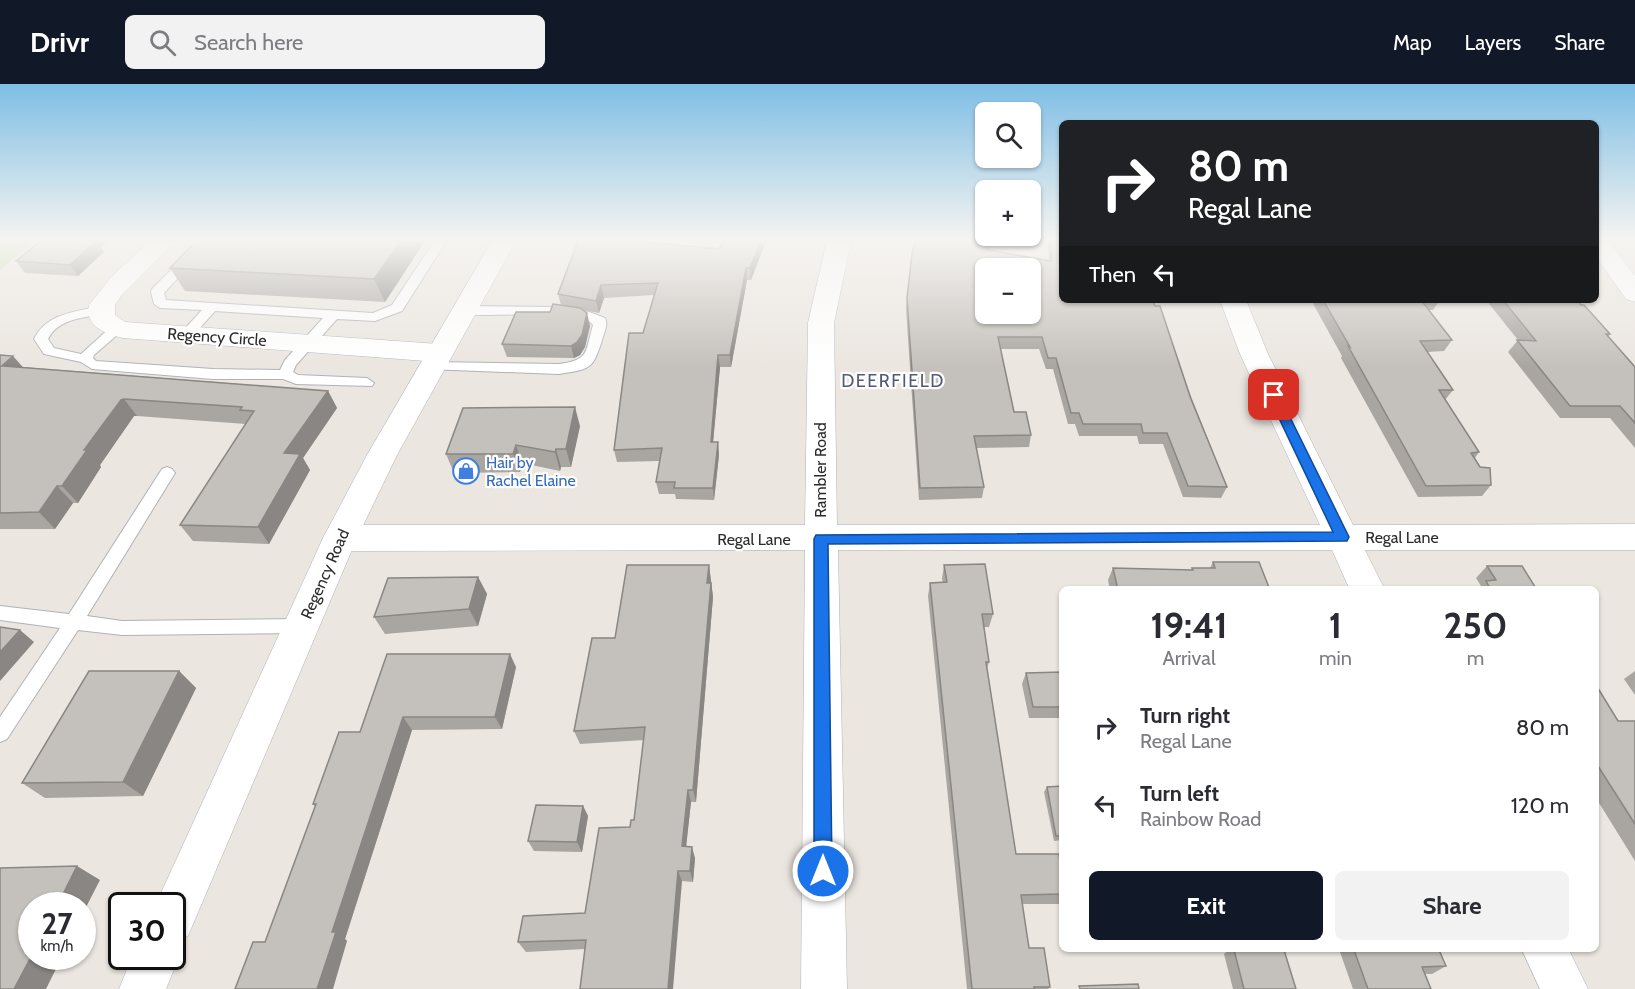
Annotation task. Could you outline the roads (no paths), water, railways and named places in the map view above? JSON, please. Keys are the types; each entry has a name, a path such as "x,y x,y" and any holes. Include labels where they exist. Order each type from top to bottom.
{"street":[{"path":"109,320 106,298 121,283"},
{"name":"Regency Road","path":"184,892 340,538 382,454 480,283"},
{"name":"Rambler Road","path":"824,989 821,323 830,283"},
{"path":"1234,303 1254,354 1366,586"},
{"name":"Regency Circle","path":"109,320 186,335 309,344 435,360"},
{"name":"Regal Lane","path":"340,538 1635,537"},
{"path":"1546,952 1565,989"},
{"path":"142,989 150,970"}],"lane":[{"path":"165,283 157,292 160,304 375,317 397,308 413,283"},
{"path":"186,335 212,307"},
{"path":"435,360 559,369 580,366 589,360 600,325 600,321 592,316 557,312 464,310"},
{"path":"285,374 290,363 333,315"},
{"path":"109,320 66,319 51,324 44,330 41,339 49,351 86,359 92,365 177,373 285,374 296,379 367,383"},
{"path":"86,359 88,352 109,320"},
{"path":"0,733 74,622 167,473"},
{"path":"0,613 122,628 302,626"}],"place":[{"name":"Hair by Rachel Elaine","path":"466,471"}],"district":[{"name":"DEERFIELD","path":"893,381"}]}
